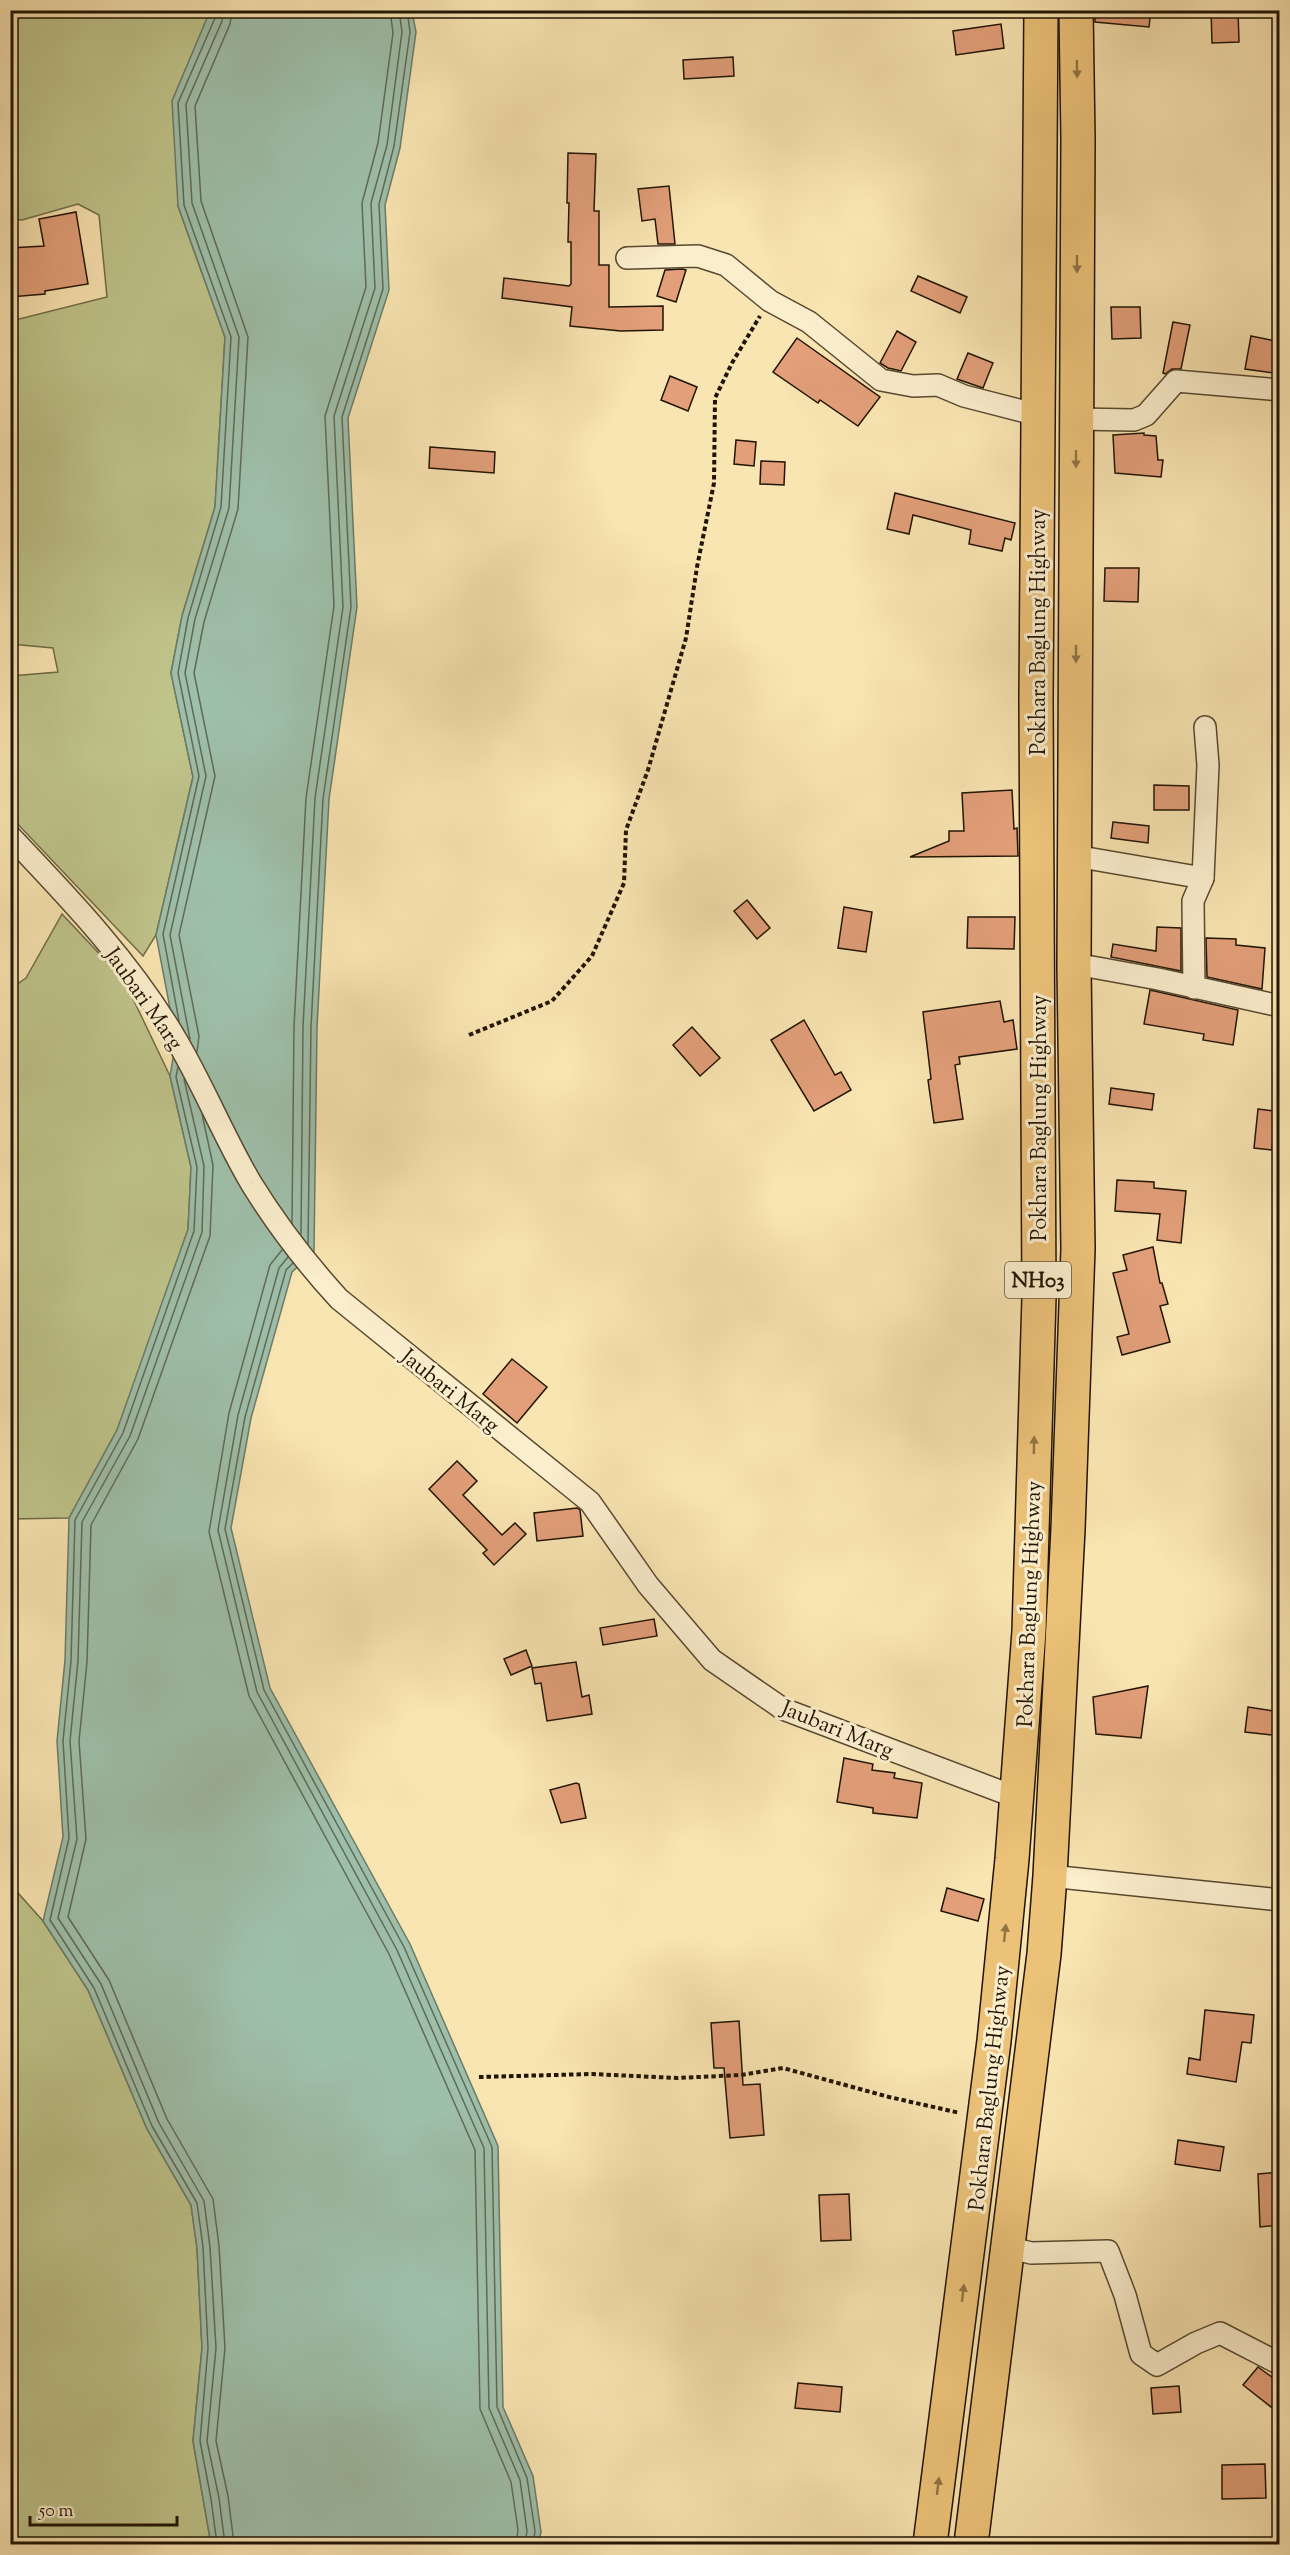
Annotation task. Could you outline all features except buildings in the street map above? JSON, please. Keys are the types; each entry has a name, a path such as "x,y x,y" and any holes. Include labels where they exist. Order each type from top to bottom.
{"highway":[{"name":"Pokhara Baglung Highway","path":"930,2544 985,2116 1018,1798 1029,1631 1039,1297 1037,1170 1038,415 1041,10"},
{"name":"Pokhara Baglung Highway","path":"971,2544 1041,1976 1050,1876 1068,1529 1078,1261 1074,967 1076,10"}],"street":[{"path":"627,258 698,256 726,264 770,301 809,322 881,380 913,386 938,385 964,396 1038,415"},
{"path":"1076,419 1134,420 1146,415 1176,381 1280,390"},
{"path":"1194,988 1193,901 1203,878 1208,765 1205,727"},
{"name":"Jaubari Marg","path":"10,836 87,917 138,983 176,1040 251,1182 304,1261 339,1299 590,1502 648,1586 712,1660 783,1708 1018,1798"},
{"path":"1075,856 1203,878"},
{"path":"1074,967 1103,969 1280,1006"},
{"path":"1050,1876 1280,1900"},
{"path":"1008,2247 1031,2253 1108,2251 1125,2295 1141,2354 1157,2365 1196,2343 1220,2333 1280,2364"}],"path":[{"path":"469,1035 552,1001 592,956 624,883 626,830 648,770 686,638 714,483 715,398 737,354 770,301"},
{"path":"479,2077 592,2074 678,2078 741,2075 783,2068 934,2109 985,2116"}],"green space":[{"path":"11,11 210,11 178,206 225,337 215,507 182,616 171,673 193,777 156,935 143,956 11,817 11,676 58,672 53,648 11,644 11,321 107,297 99,215 78,204 22,220 11,219"},
{"path":"62,914 124,980 170,1076 191,1167 188,1230 117,1430 69,1518 11,1519 10,989 26,978"},
{"path":"10,1884 43,1921 88,1990 147,2129 191,2205 197,2248 202,2348 193,2441 211,2544 11,2544"}],"water":[{"path":"210,11 412,11 416,32 400,148 385,205 389,290 348,418 357,607 329,799 317,1028 314,1252 292,1272 251,1418 231,1528 270,1688 410,1944 498,2146 503,2407 533,2476 541,2532 538,2544 211,2544 193,2441 202,2348 197,2248 191,2205 147,2129 88,1990 43,1921 63,1837 57,1741 65,1660 69,1518 117,1430 188,1229 191,1167 170,1076 176,1040 156,935 193,777 171,673 182,616 215,507 225,337 178,206 172,101"}]}
